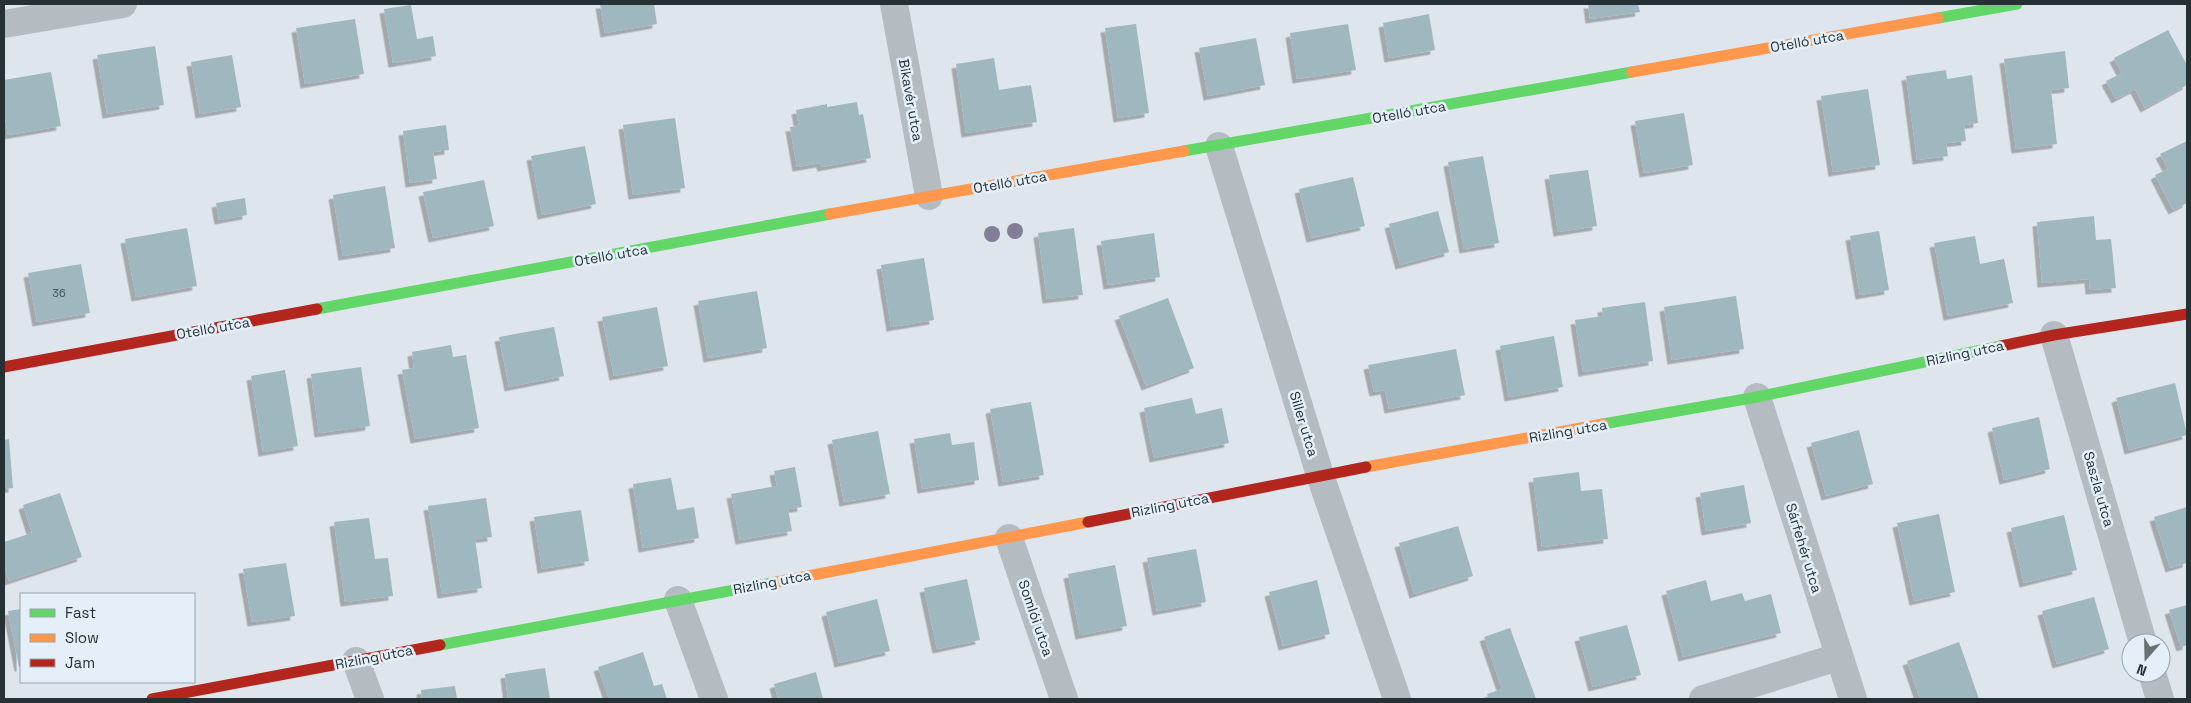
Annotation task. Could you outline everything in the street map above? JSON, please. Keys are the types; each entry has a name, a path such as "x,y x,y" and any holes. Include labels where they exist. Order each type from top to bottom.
{"street":[{"path":"4,24 122,4"},
{"name":"Bikavér utca","path":"894,4 929,196"},
{"name":"Otelló utca","path":"4,367 929,196 2017,4"},
{"name":"Siller utca","path":"1219,146 1320,475 1396,699"},
{"name":"Rizling utca","path":"152,699 1009,538 1320,475 1757,397 2054,335 2187,314"},
{"name":"Saszla utca","path":"2054,335 2140,633"},
{"name":"Sárfehér utca","path":"1757,397 1852,699"},
{"name":"Somlói utca","path":"1009,538 1064,699"},
{"path":"678,600 714,699"},
{"path":"1703,699 1838,658"},
{"path":"356,661 370,699"},
{"path":"2155,683 2160,699"}],"building":[{"path":"600,4 654,4 657,24 605,33"},
{"path":"1588,4 1638,4 1640,12 1590,19"},
{"path":"411,5 417,39 433,36 436,56 393,63 384,9"},
{"path":"1429,14 1435,50 1389,58 1383,23"},
{"path":"355,19 364,74 305,84 296,28"},
{"path":"1136,24 1149,113 1118,118 1105,28"},
{"path":"1348,24 1356,70 1297,79 1290,33"},
{"path":"2168,30 2187,65 2187,85 2145,108 2135,89 2116,99 2106,81 2122,73 2114,58"},
{"path":"1256,38 1265,85 1208,96 1199,48"},
{"path":"155,46 164,105 107,114 97,55"},
{"path":"2065,51 2069,88 2051,90 2057,144 2016,149 2004,59"},
{"path":"232,55 241,107 200,114 191,62"},
{"path":"994,58 999,90 1031,85 1037,122 966,133 956,64"},
{"path":"1946,70 1947,79 1972,75 1978,123 1964,125 1966,141 1946,143 1948,156 1917,160 1906,76"},
{"path":"51,72 61,126 8,135 4,111 4,80"},
{"path":"1868,89 1880,165 1833,172 1821,96"},
{"path":"857,102 859,115 863,114 871,158 822,167 821,163 797,167 790,127 799,126 796,110 827,104 827,107"},
{"path":"1684,113 1693,165 1644,173 1635,121"},
{"path":"675,118 685,188 633,195 623,125"},
{"path":"446,125 449,150 433,152 437,179 410,183 403,131"},
{"path":"2187,141 2187,203 2173,210 2155,175 2168,169 2160,154"},
{"path":"585,146 596,204 542,215 531,156"},
{"path":"1483,156 1499,243 1464,249 1448,162"},
{"path":"1588,170 1597,226 1558,232 1549,175"},
{"path":"1353,177 1365,226 1311,238 1299,189"},
{"path":"484,180 494,226 433,238 423,192"},
{"path":"385,186 395,248 343,256 333,195"},
{"path":"245,198 247,215 219,220 216,203"},
{"path":"1438,211 1449,252 1400,265 1389,224"},
{"path":"2094,216 2096,240 2111,239 2116,288 2090,290 2089,279 2042,283 2037,222"},
{"path":"187,228 197,286 136,297 125,239"},
{"path":"1074,228 1083,295 1047,299 1038,233"},
{"path":"1879,231 1889,290 1860,295 1850,236"},
{"path":"1154,233 1160,277 1108,285 1101,241"},
{"path":"1975,236 1980,264 2004,259 2013,303 1948,316 1934,243"},
{"path":"924,258 934,320 891,327 881,265"},
{"path":"81,264 90,313 37,322 28,273"},
{"path":"757,291 767,348 708,358 698,301"},
{"path":"1736,296 1744,349 1672,360 1664,307"},
{"path":"1168,298 1194,368 1146,386 1119,316"},
{"path":"1645,302 1653,361 1583,372 1575,320 1603,316 1602,308"},
{"path":"657,307 668,366 614,376 602,317"},
{"path":"554,327 564,376 509,387 499,337"},
{"path":"1554,336 1563,387 1509,397 1500,346"},
{"path":"451,345 453,357 466,355 479,428 415,439 402,370 414,368 412,352"},
{"path":"1456,349 1465,395 1389,409 1385,390 1374,392 1368,365"},
{"path":"361,367 370,426 319,433 311,374"},
{"path":"285,370 298,446 263,452 251,376"},
{"path":"2175,383 2187,435 2129,450 2116,398"},
{"path":"1192,398 1196,414 1222,408 1229,443 1154,458 1144,408"},
{"path":"1031,402 1044,475 1003,482 990,409"},
{"path":"2039,417 2050,469 2004,480 1992,428"},
{"path":"1859,430 1873,484 1826,496 1811,443"},
{"path":"878,431 890,494 844,502 832,440"},
{"path":"950,433 952,445 974,442 979,480 922,489 914,439"},
{"path":"9,439 13,488 4,489 4,440"},
{"path":"795,467 802,507 788,509 792,531 740,540 731,494 777,486 774,471"},
{"path":"1579,472 1581,491 1602,489 1608,539 1542,547 1533,478"},
{"path":"671,478 677,510 694,507 699,538 643,548 633,484"},
{"path":"1744,485 1751,523 1706,531 1700,493"},
{"path":"60,493 82,557 9,581 4,565 4,542 32,533 23,505"},
{"path":"486,498 492,537 475,539 482,588 442,594 428,506"},
{"path":"2187,507 2187,563 2170,568 2154,517"},
{"path":"581,510 589,561 542,569 534,517"},
{"path":"1939,514 1955,592 1914,601 1897,523"},
{"path":"2064,515 2077,570 2024,583 2011,528"},
{"path":"369,518 375,559 388,558 393,596 345,602 334,522"},
{"path":"1458,526 1473,576 1414,594 1399,543"},
{"path":"1196,549 1206,602 1157,611 1147,558"},
{"path":"286,563 295,616 252,622 243,569"},
{"path":"1115,565 1127,626 1080,635 1068,574"},
{"path":"967,579 980,640 937,649 924,588"},
{"path":"1317,580 1330,634 1283,646 1269,592"},
{"path":"1706,580 1711,601 1742,593 1745,601 1771,594 1781,633 1683,657 1666,591"},
{"path":"2094,597 2109,649 2057,664 2042,611"},
{"path":"877,599 890,651 839,663 826,612"},
{"path":"2187,605 2187,645 2181,647 2169,610"},
{"path":"20,609 20,667 19,667 8,611"},
{"path":"1627,625 1641,675 1593,687 1579,637"},
{"path":"1510,628 1536,699 1489,699 1487,694 1502,689 1484,637"},
{"path":"1959,642 1979,699 1920,699 1907,661"},
{"path":"643,652 654,686 662,684 667,699 609,699 598,667"},
{"path":"545,668 550,699 508,699 505,674"},
{"path":"816,672 823,699 778,699 774,684"},
{"path":"455,686 457,699 422,699 421,690"}],"traffic: fast":[{"path":"1938,18 2017,4"},
{"path":"1184,151 1632,72"},
{"path":"317,309 830,214"},
{"path":"1603,424 1757,397 2001,346"},
{"path":"440,645 777,582"}],"traffic: slow":[{"path":"1632,72 1938,18"},
{"path":"830,214 1184,151"},
{"path":"1366,467 1603,424"},
{"path":"777,582 1088,522"}],"traffic: jam":[{"path":"4,367 317,309"},
{"path":"2001,346 2054,335 2187,314"},
{"path":"1088,522 1366,467"},
{"path":"152,699 440,645"}]}
